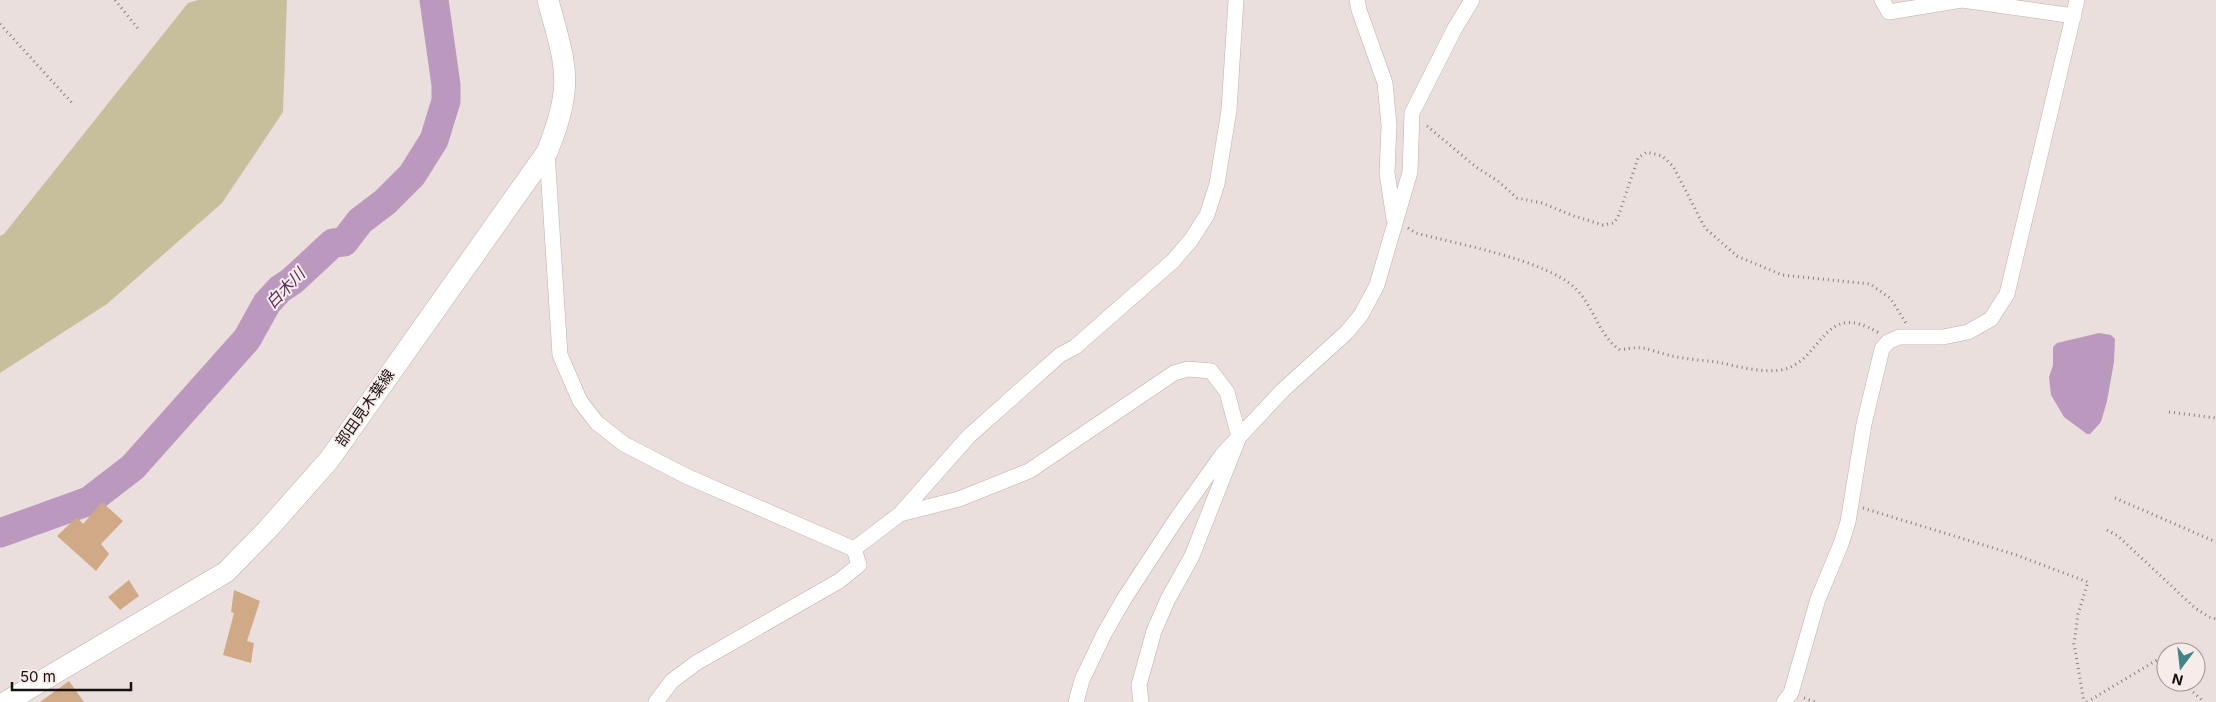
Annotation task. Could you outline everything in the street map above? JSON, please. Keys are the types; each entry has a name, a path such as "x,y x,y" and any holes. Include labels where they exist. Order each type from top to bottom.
{"main road":[{"name":"部田見木葉線","path":"6,702 226,572 329,460 547,152 558,123 565,90 562,55 548,0"}],"street":[{"path":"854,549 900,514 969,436 1060,355 1075,347 1173,261 1191,240 1207,215 1217,184 1229,110 1236,0"},
{"path":"1357,0 1385,83 1389,125 1387,173 1398,225"},
{"path":"1076,702 1082,680 1096,649 1124,599 1175,521 1222,455 1283,390 1347,332 1361,315 1377,285 1398,225 1410,172 1412,113 1455,28 1472,0"},
{"path":"1882,0 1889,12 1962,0 2074,16"},
{"path":"1784,702 1791,693 1818,599 1841,544 1851,504 1877,361 1882,349 1888,342 1899,337 1943,337 1968,332 1991,319 2007,294 2077,0"},
{"path":"547,152 560,355 580,401 597,423 633,448 686,476 854,549 859,565 846,576 696,663 672,681 656,702"},
{"path":"900,514 959,498 1029,471 1174,373 1188,369 1211,371 1227,392 1240,437 1192,556 1168,599 1154,630 1139,685 1141,702"}],"path":[{"path":"115,0 140,31"},
{"path":"0,24 73,104"},
{"path":"1412,113 1476,167 1498,181 1518,198 1542,203 1603,225 1614,223 1618,217 1638,158 1647,152 1662,156 1673,166 1705,228 1737,256 1782,275 1870,284 1890,298 1917,338"},
{"path":"1398,225 1416,233 1535,264 1562,278 1575,288 1585,300 1611,344 1620,350 1638,346 1668,355 1761,370 1780,370 1804,358 1829,329 1838,324 1864,326 1878,332 1888,342"},
{"path":"2169,412 2216,418"},
{"path":"2115,498 2216,542"},
{"path":"1851,504 2016,555 2088,582 2078,614 2074,644 2085,702 2156,661"},
{"path":"2107,530 2118,536 2195,608 2216,619"},
{"path":"2193,692 2204,702"}],"shaded area":[{"path":"198,0 287,0 283,112 222,203 107,304 0,373 0,236 4,234 188,3"},
{"path":"2099,333 2111,335 2115,339 2114,362 2101,422 2090,434 2087,434 2064,417 2051,395 2049,377 2053,365 2053,347 2057,343"}],"building":[{"path":"102,502 123,521 101,544 109,554 96,571 57,536 77,517 83,524"},
{"path":"129,580 139,596 120,610 108,597"},
{"path":"234,590 260,601 247,641 254,643 251,663 223,655 234,613 231,612"},
{"path":"69,681 84,702 40,702"}],"waterway":[{"name":"白木川","path":"0,533 89,501 133,467 247,339 267,303 280,289 292,281 333,243 344,242 360,221 385,202 412,175 434,140 446,101 446,85 434,0"}]}
